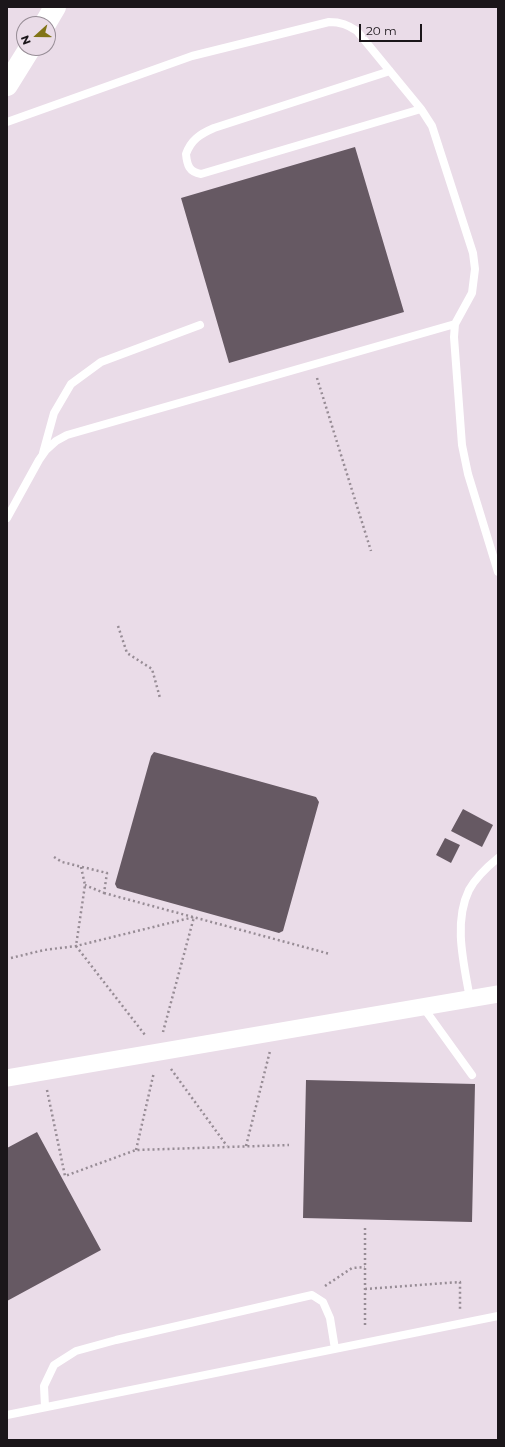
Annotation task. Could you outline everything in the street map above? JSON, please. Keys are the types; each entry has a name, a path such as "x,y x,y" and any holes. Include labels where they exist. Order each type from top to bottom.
{"main road":[{"path":"50,16 55,7"},
{"path":"7,85 25,56"}],"street":[{"path":"7,1078 498,994"}],"lane":[{"path":"7,122 192,56 329,22 339,22 348,25 357,31 421,109 432,126 473,253 475,269 472,293 455,324 454,336 462,446 468,474 498,572"},
{"path":"390,71 214,128 193,140 186,154 190,168 194,173 201,174 421,109"},
{"path":"43,454 56,441 66,435 455,324"},
{"path":"7,518 43,454 54,413 71,384 101,362 200,325"},
{"path":"470,999 461,940 461,923 464,906 469,890 477,878 498,858"},
{"path":"423,1007 472,1075"},
{"path":"45,1407 44,1386 54,1365 76,1351 116,1340 312,1295 322,1302 330,1318 335,1349"},
{"path":"7,1415 498,1316"}],"path":[{"path":"313,364 371,551"},
{"path":"118,626 127,653 152,669 160,698"},
{"path":"54,857 62,862 107,873 104,893"},
{"path":"81,866 85,885 76,946 228,1146"},
{"path":"85,885 104,893 330,954"},
{"path":"11,958 44,950 76,946 194,917"},
{"path":"136,1150 158,1052 194,917"},
{"path":"246,1146 274,1033"},
{"path":"43,1072 65,1176 136,1150 289,1145"},
{"path":"365,1228 365,1342"},
{"path":"312,1295 352,1268 365,1267"},
{"path":"365,1289 460,1282 460,1323"}],"building":[{"path":"355,147 404,312 229,363 181,198"},
{"path":"154,752 316,797 319,802 283,931 279,933 117,888 115,884 151,756"},
{"path":"463,809 493,825 482,847 451,831"},
{"path":"445,838 460,845 451,863 436,855"},
{"path":"306,1080 475,1084 472,1222 303,1218"},
{"path":"37,1132 101,1250 7,1301 7,1148"}]}
